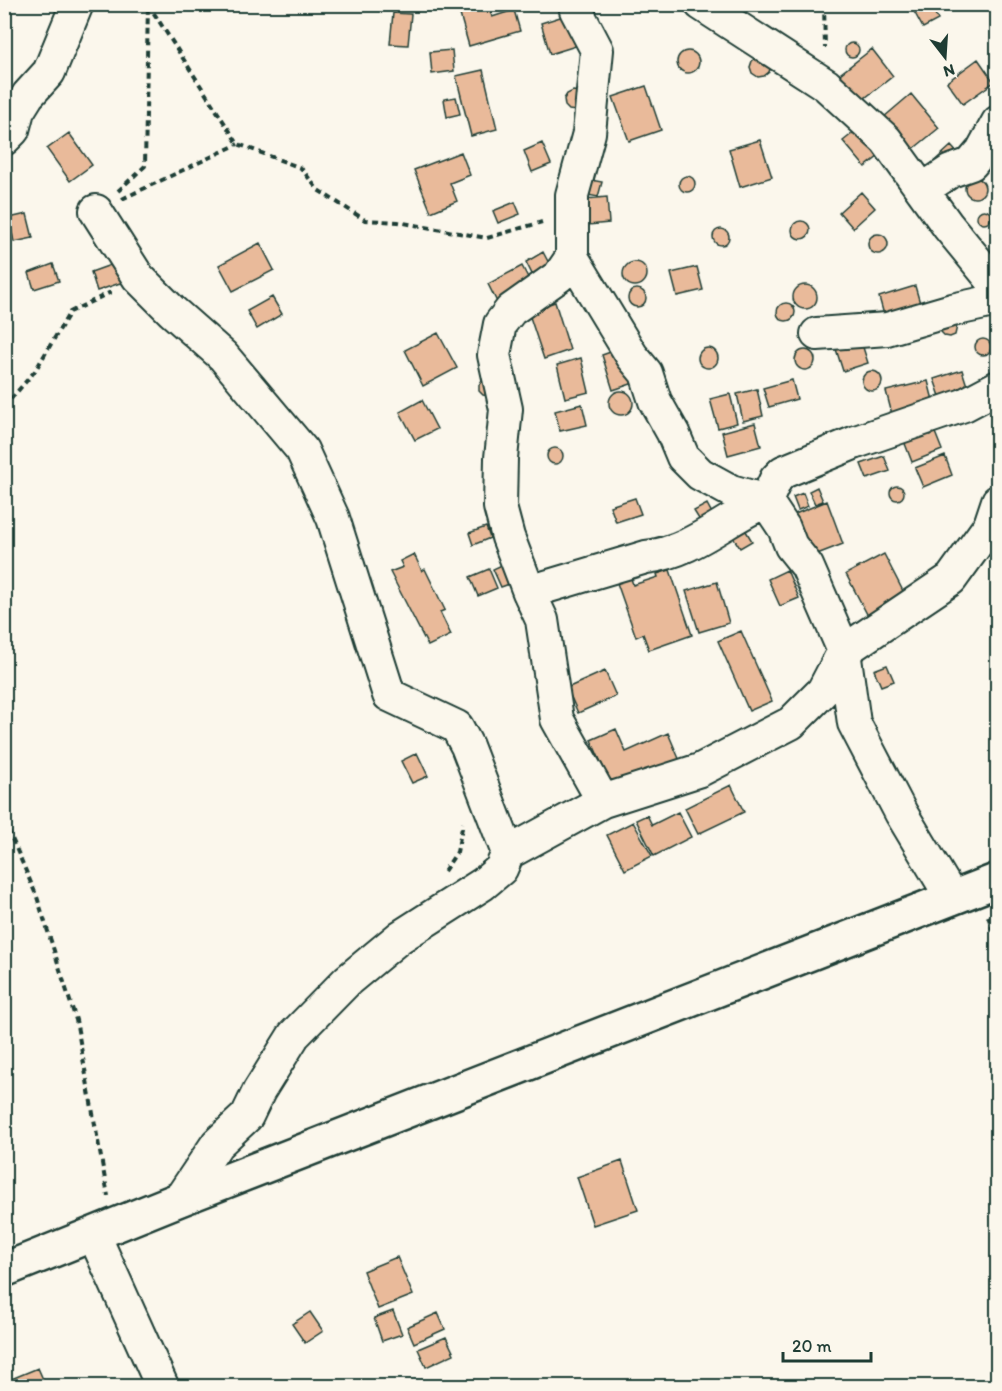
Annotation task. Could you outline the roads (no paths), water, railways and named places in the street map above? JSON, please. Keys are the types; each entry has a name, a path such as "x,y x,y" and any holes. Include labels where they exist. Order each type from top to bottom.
{"main road":[{"path":"4,1270 998,879"}],"street":[{"path":"4,139 13,130 18,111 27,95 49,72 77,4"},
{"path":"579,4 576,10 597,50 589,133 572,195 572,257 560,276 506,315 500,324 494,355 506,410 501,458 500,507 508,537 542,620 557,718 603,801"},
{"path":"701,4 826,85 886,140 998,287"},
{"path":"922,190 951,171 971,164 982,151 998,122"},
{"path":"96,211 138,277 223,356 302,450 333,518 389,695 457,727 467,746 508,853"},
{"path":"572,257 632,356 646,373 655,401 673,433 682,458 700,474 731,491 766,501 784,528 791,546 807,566 844,651 854,723 901,813 952,898"},
{"path":"818,334 887,329 952,310 998,300"},
{"path":"529,592 646,557 671,552 724,525 741,512 766,501 776,478 783,472 856,442 964,405 998,387"},
{"path":"180,1199 217,1144 247,1116 259,1091 294,1035 348,980 400,937 483,884 501,869 508,853 603,801 700,770 791,723 823,692 844,651 951,579 990,525 998,501"},
{"path":"104,1231 162,1386"}]}
